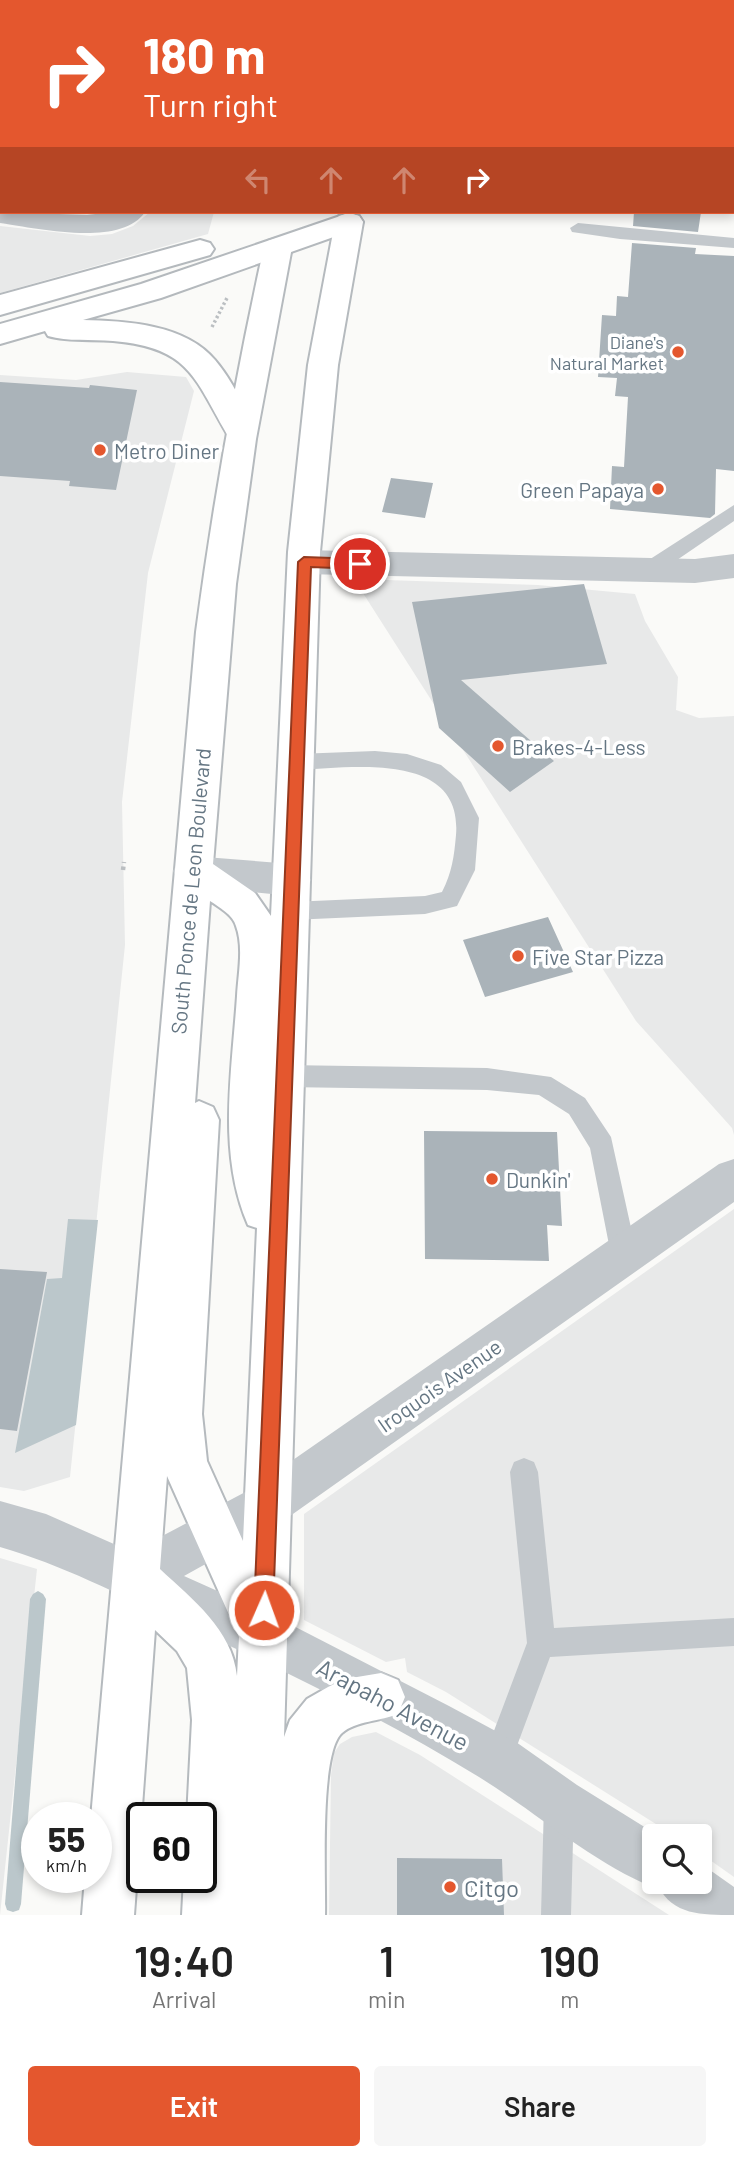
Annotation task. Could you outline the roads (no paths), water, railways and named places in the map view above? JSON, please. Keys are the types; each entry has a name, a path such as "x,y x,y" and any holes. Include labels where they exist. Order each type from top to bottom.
{"main road":[{"path":"0,305 284,228 350,217 328,326 321,378 304,562 252,1915"},
{"path":"14,331 150,291 284,228"},
{"name":"South Ponce de Leon Boulevard","path":"108,1915 213,632 241,431 284,228"},
{"path":"14,331 97,331 144,336 180,348 200,362 241,431"},
{"path":"192,872 242,902 255,923 257,963 250,1125 276,1289"},
{"path":"187,933 208,1005 192,1199 180,1414 184,1461 263,1636"},
{"path":"134,1577 194,1634 211,1661 217,1720 208,1915"},
{"path":"299,1915 302,1774 308,1738 324,1716 345,1704 381,1697"}],"street":[{"path":"0,214 94,225 112,223 128,214"},
{"path":"304,562 695,571 734,566"},
{"path":"192,872 292,896"},
{"name":"Iroquois Avenue","path":"134,1577 267,1506 734,1178"},
{"name":"Arapaho Avenue","path":"0,1524 46,1537 263,1636 498,1760 559,1803 642,1855"},
{"path":"700,1894 729,1915"}],"lane":[{"path":"578,228 734,243"},
{"path":"648,570 734,512"},
{"path":"292,896 425,905 449,899 464,870 468,818 453,788 434,771 407,762 375,759 297,762"},
{"path":"284,1076 487,1079 543,1085 577,1106 602,1145 624,1255"},
{"path":"498,1760 541,1643 524,1472"},
{"path":"541,1643 734,1632"},
{"path":"556,1915 559,1803"}],"waterway":[{"path":"13,1904 38,1599"}],"place":[{"name":"Diane's Natural Market","path":"678,352"},
{"name":"Metro Diner","path":"100,450"},
{"name":"Green Papaya","path":"658,489"},
{"name":"Brakes-4-Less","path":"498,746"},
{"name":"Five Star Pizza","path":"518,956"},
{"name":"Dunkin'","path":"492,1179"},
{"name":"Citgo","path":"450,1887"}]}
